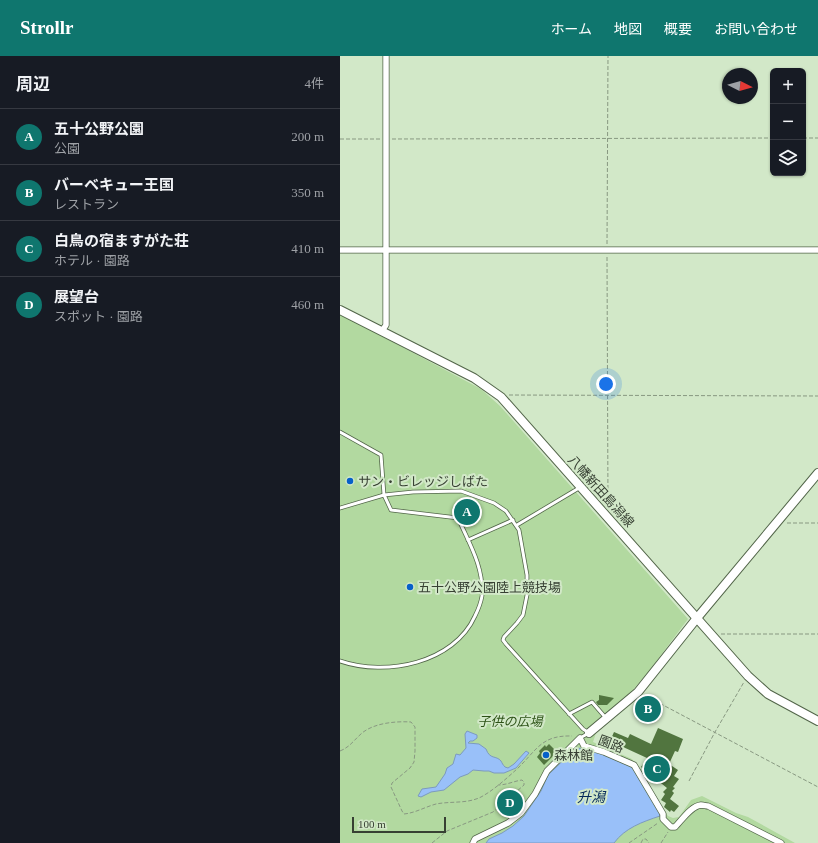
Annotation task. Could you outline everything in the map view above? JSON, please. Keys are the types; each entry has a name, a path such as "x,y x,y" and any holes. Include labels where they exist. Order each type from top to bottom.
{"main road":[{"name":"八幡新田島潟線","path":"340,310 474,378 501,397 748,676 768,694 818,722"},
{"path":"589,733 638,692 697,618 818,473"}],"street":[{"path":"382,330 386,324 386,56"},
{"path":"340,250 818,250"},
{"name":"園路","path":"473,843 476,839 508,823 521,813 535,794 547,771 580,738 584,746 604,752 634,765 663,814 663,819 671,827"},
{"path":"671,827 675,827 694,808 701,805 708,806 780,843"}],"lane":[{"path":"340,432 381,455 384,495 391,510 458,518 477,560 482,577 482,597 471,626 461,638 436,654 417,663 389,667 371,668 351,665 340,661"},
{"path":"517,525 581,487"},
{"path":"340,508 384,495 413,492 461,491 494,503 506,511 517,525 527,575 528,595 523,616 503,640 583,730 589,733"},
{"path":"468,540 513,520"},
{"path":"569,714 592,702 607,718"},
{"path":"580,738 589,733"}],"path":[{"path":"605,514 608,506 608,56"},
{"path":"340,139 770,138"},
{"path":"806,138 818,138"},
{"path":"501,397 509,395 818,396"},
{"path":"777,523 818,523"},
{"path":"713,636 720,634 818,634"},
{"path":"689,781 715,732 748,676"},
{"path":"638,692 818,787"},
{"path":"340,751 353,743 360,734 372,728 389,723 411,722 415,727 416,751 414,762 410,768 392,783 391,787 404,814 438,804 459,803 481,797 498,785 545,741 554,737 571,736 580,738"},
{"path":"432,843 447,831 493,812 524,785 524,782 522,780 504,785 498,785"},
{"path":"629,843 663,819"},
{"path":"661,843 671,827"},
{"path":"641,843 643,839 646,839 649,843"}],"green space":[{"name":"子供の広場","path":"340,314 481,389 500,406 688,619 649,671 596,733 593,742 632,759 668,816 673,818 679,817 691,800 702,796 736,813 748,817 795,843 340,843"}],"water":[{"path":"467,731 477,735 477,738 468,743 479,744 486,749 489,755 499,759 505,767 508,768 514,764 526,751 529,753 516,768 504,773 473,770 460,777 444,790 431,792 421,797 418,796 422,789 436,787 445,774 447,768 453,764 456,754 460,755 466,748 465,734"},
{"name":"升潟","path":"576,748 600,750 632,765 661,812 660,816 640,823 629,829 614,843 486,843 489,839 513,826 524,816 541,791 548,775"}],"building":[{"path":"599,695 614,698 607,705 598,705 596,702 599,700"},
{"path":"639,701 643,701 659,709 654,718 638,710 639,708 636,707"},
{"path":"658,728 683,739 678,752 675,751 669,764 678,770 674,776 679,779 673,787 675,788 672,791 674,793 670,799 679,806 674,812 671,810 670,812 664,807 666,803 661,800 665,794 663,792 667,788 641,767 647,758 610,741 614,732 628,738 630,734 651,744"},
{"name":"森林館","path":"549,744 557,752 544,765 537,757 540,753 539,751 545,745 546,747"}],"place":[{"name":"サン・ビレッジしばた","path":"350,481"},
{"name":"五十公野公園","path":"467,512"},
{"name":"五十公野公園陸上競技場","path":"410,587"},
{"name":"バーベキュー王国","path":"648,709"},
{"name":"森林館","path":"546,755"},
{"name":"白鳥の宿ますがた荘","path":"657,769"},
{"name":"展望台","path":"510,803"}]}
